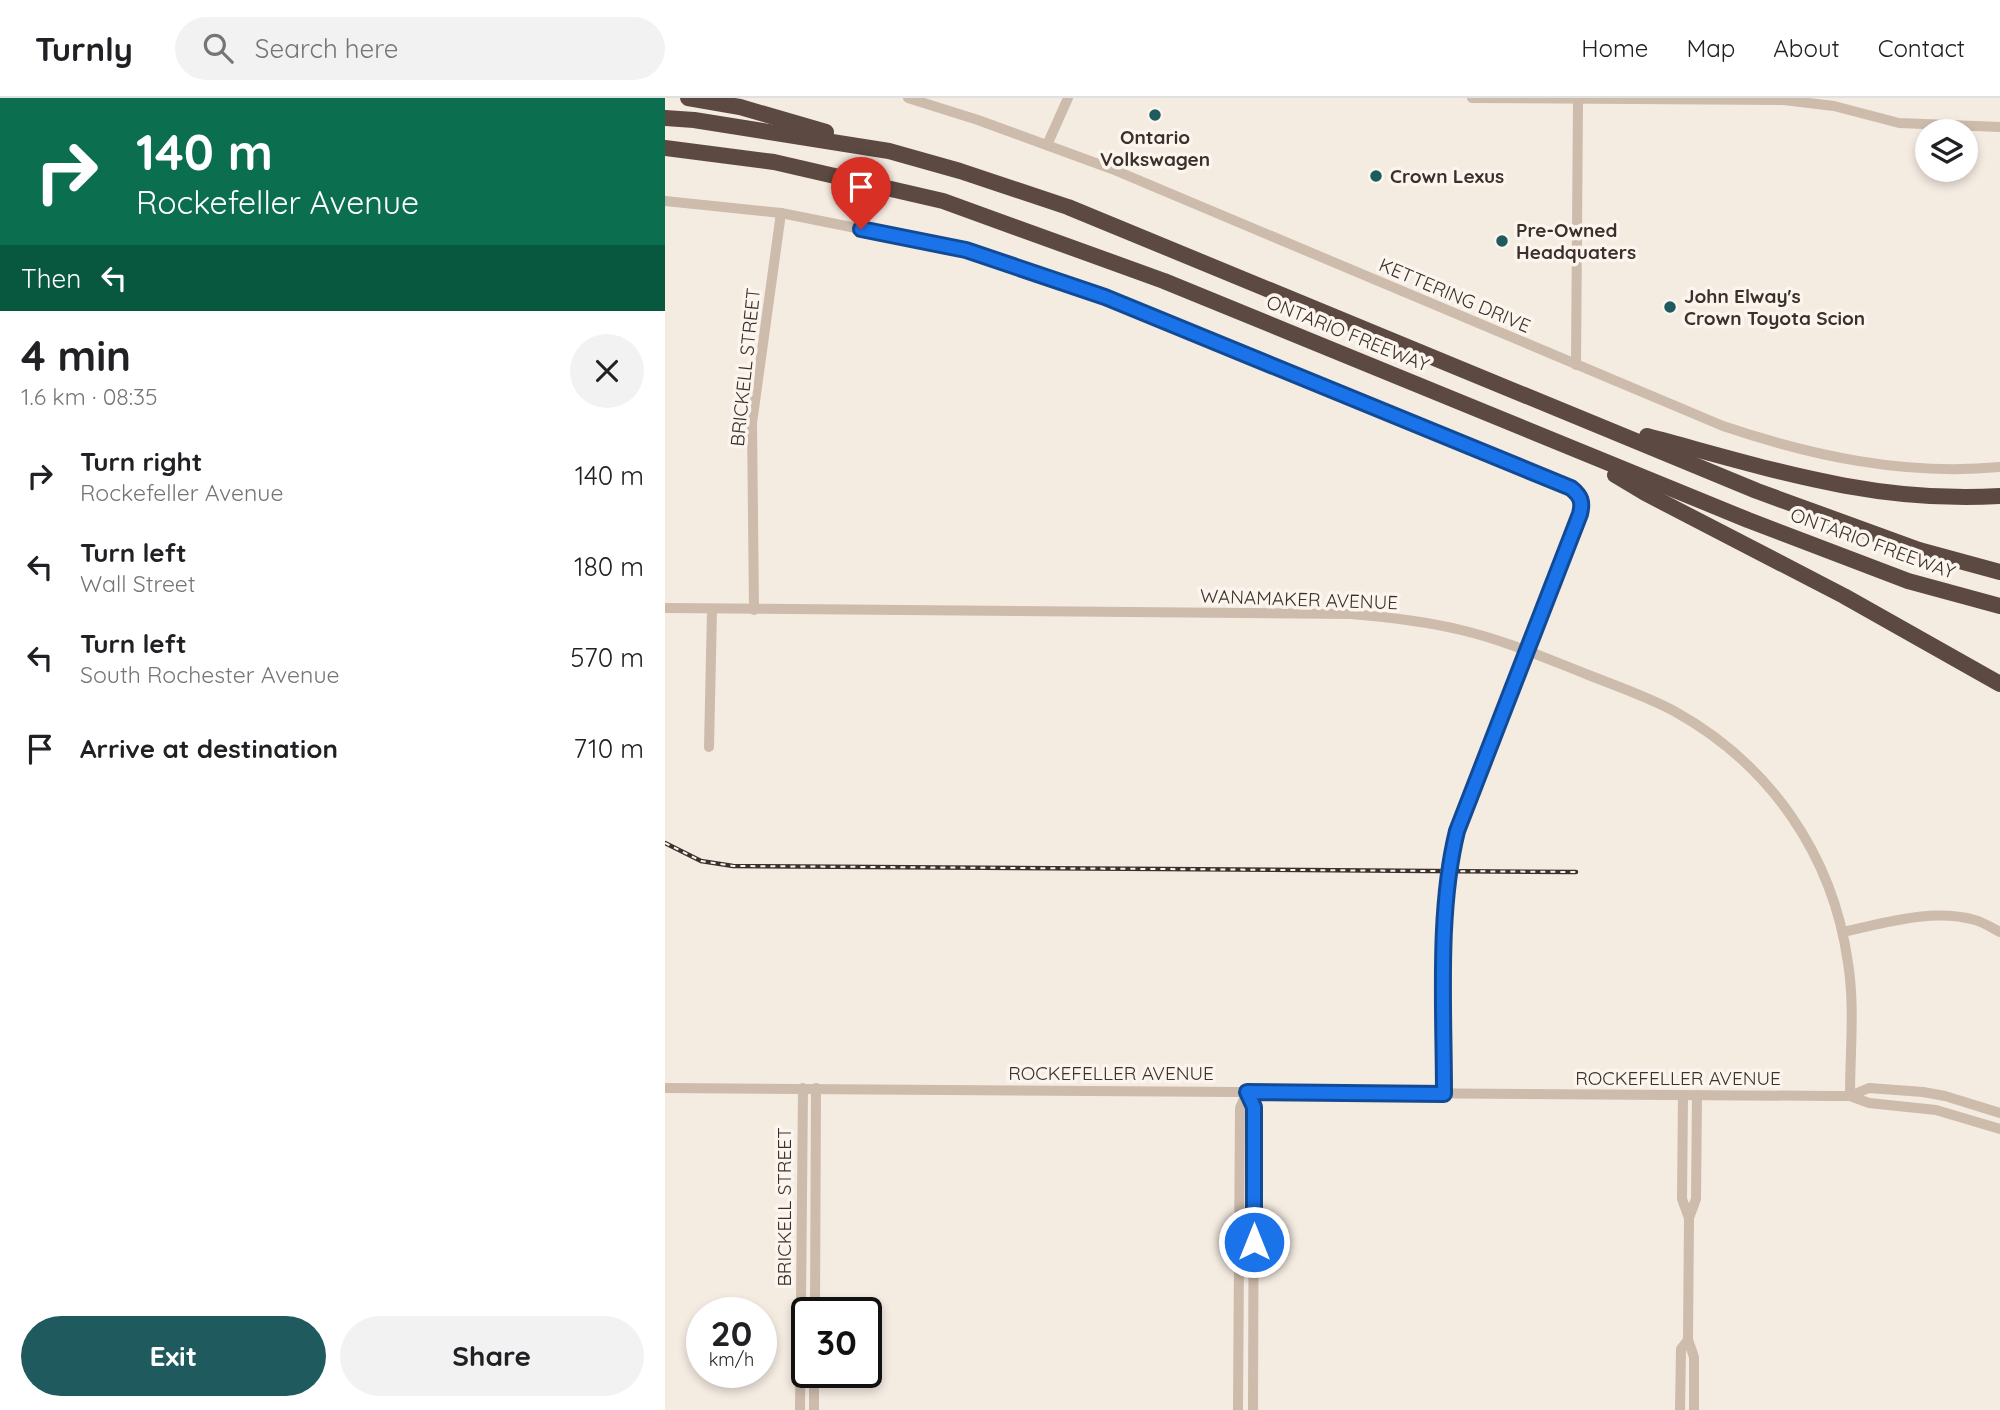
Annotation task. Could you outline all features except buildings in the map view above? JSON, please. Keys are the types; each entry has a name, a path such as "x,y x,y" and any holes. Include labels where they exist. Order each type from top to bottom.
{"highway":[{"path":"688,98 740,107 889,151"},
{"name":"ONTARIO FREEWAY","path":"665,118 694,120 889,151 960,171 1068,207 1757,491 1919,550 2000,572"},
{"name":"ONTARIO FREEWAY","path":"665,148 774,162 943,201 1164,281 1575,450 1908,581 2000,606"},
{"path":"1587,420 1836,486 1909,495 1971,498 2000,496"},
{"path":"1575,450 1645,493 1844,596 2000,684"}],"street":[{"name":"KETTERING DRIVE","path":"908,98 1047,145 1185,199 1576,365 1723,426 1770,442 1818,454 1906,467 2000,467"},
{"path":"1047,145 1068,98"},
{"path":"1472,98 1792,100 1834,106 1899,123 2000,127"},
{"path":"1576,365 1578,99"},
{"path":"665,201 781,213 966,250 1105,297 1571,488 1581,498 1580,514 1457,831 1445,918 1444,1094"},
{"name":"BRICKELL STREET","path":"754,610 752,423 781,213"},
{"name":"WANAMAKER AVENUE","path":"665,608 1351,614 1411,620 1462,630 1526,650 1661,704 1700,726 1745,761 1777,795 1808,841 1829,887 1843,932 1851,995 1850,1096"},
{"path":"709,747 712,610"},
{"path":"1843,932 1909,918 1946,916 1976,920 2000,932"},
{"name":"ROCKEFELLER AVENUE","path":"665,1088 1850,1096 1869,1103 1936,1111 2000,1129"},
{"name":"BRICKELL STREET","path":"800,1410 803,1088"},
{"name":"BRICKELL STREET","path":"814,1297 816,1088"},
{"name":"ROCKEFELLER AVENUE","path":"1850,1096 1869,1088 1923,1093 1945,1096 2000,1113"},
{"path":"1238,1410 1240,1108 1247,1092"},
{"path":"1247,1092 1254,1107 1253,1410"},
{"path":"1683,1095 1682,1199 1689,1218"},
{"path":"1694,1410 1694,1357 1688,1340 1689,1218 1696,1199 1697,1095"},
{"path":"1681,1410 1681,1349 1688,1340"},
{"path":"814,1388 814,1410"}],"railway":[{"path":"665,843 701,861 733,866 1576,872"}],"place":[{"name":"Ontario Volkswagen","path":"1155,115"},
{"name":"Crown Lexus","path":"1376,176"},
{"name":"Pre-Owned Headquaters","path":"1502,241"},
{"name":"John Elway's Crown Toyota Scion","path":"1670,307"}],"route":[{"path":"861,229 966,250 1105,297 1571,488 1581,498 1580,514 1457,831 1446,894 1444,1094 1247,1092 1254,1107 1254,1242"}]}
